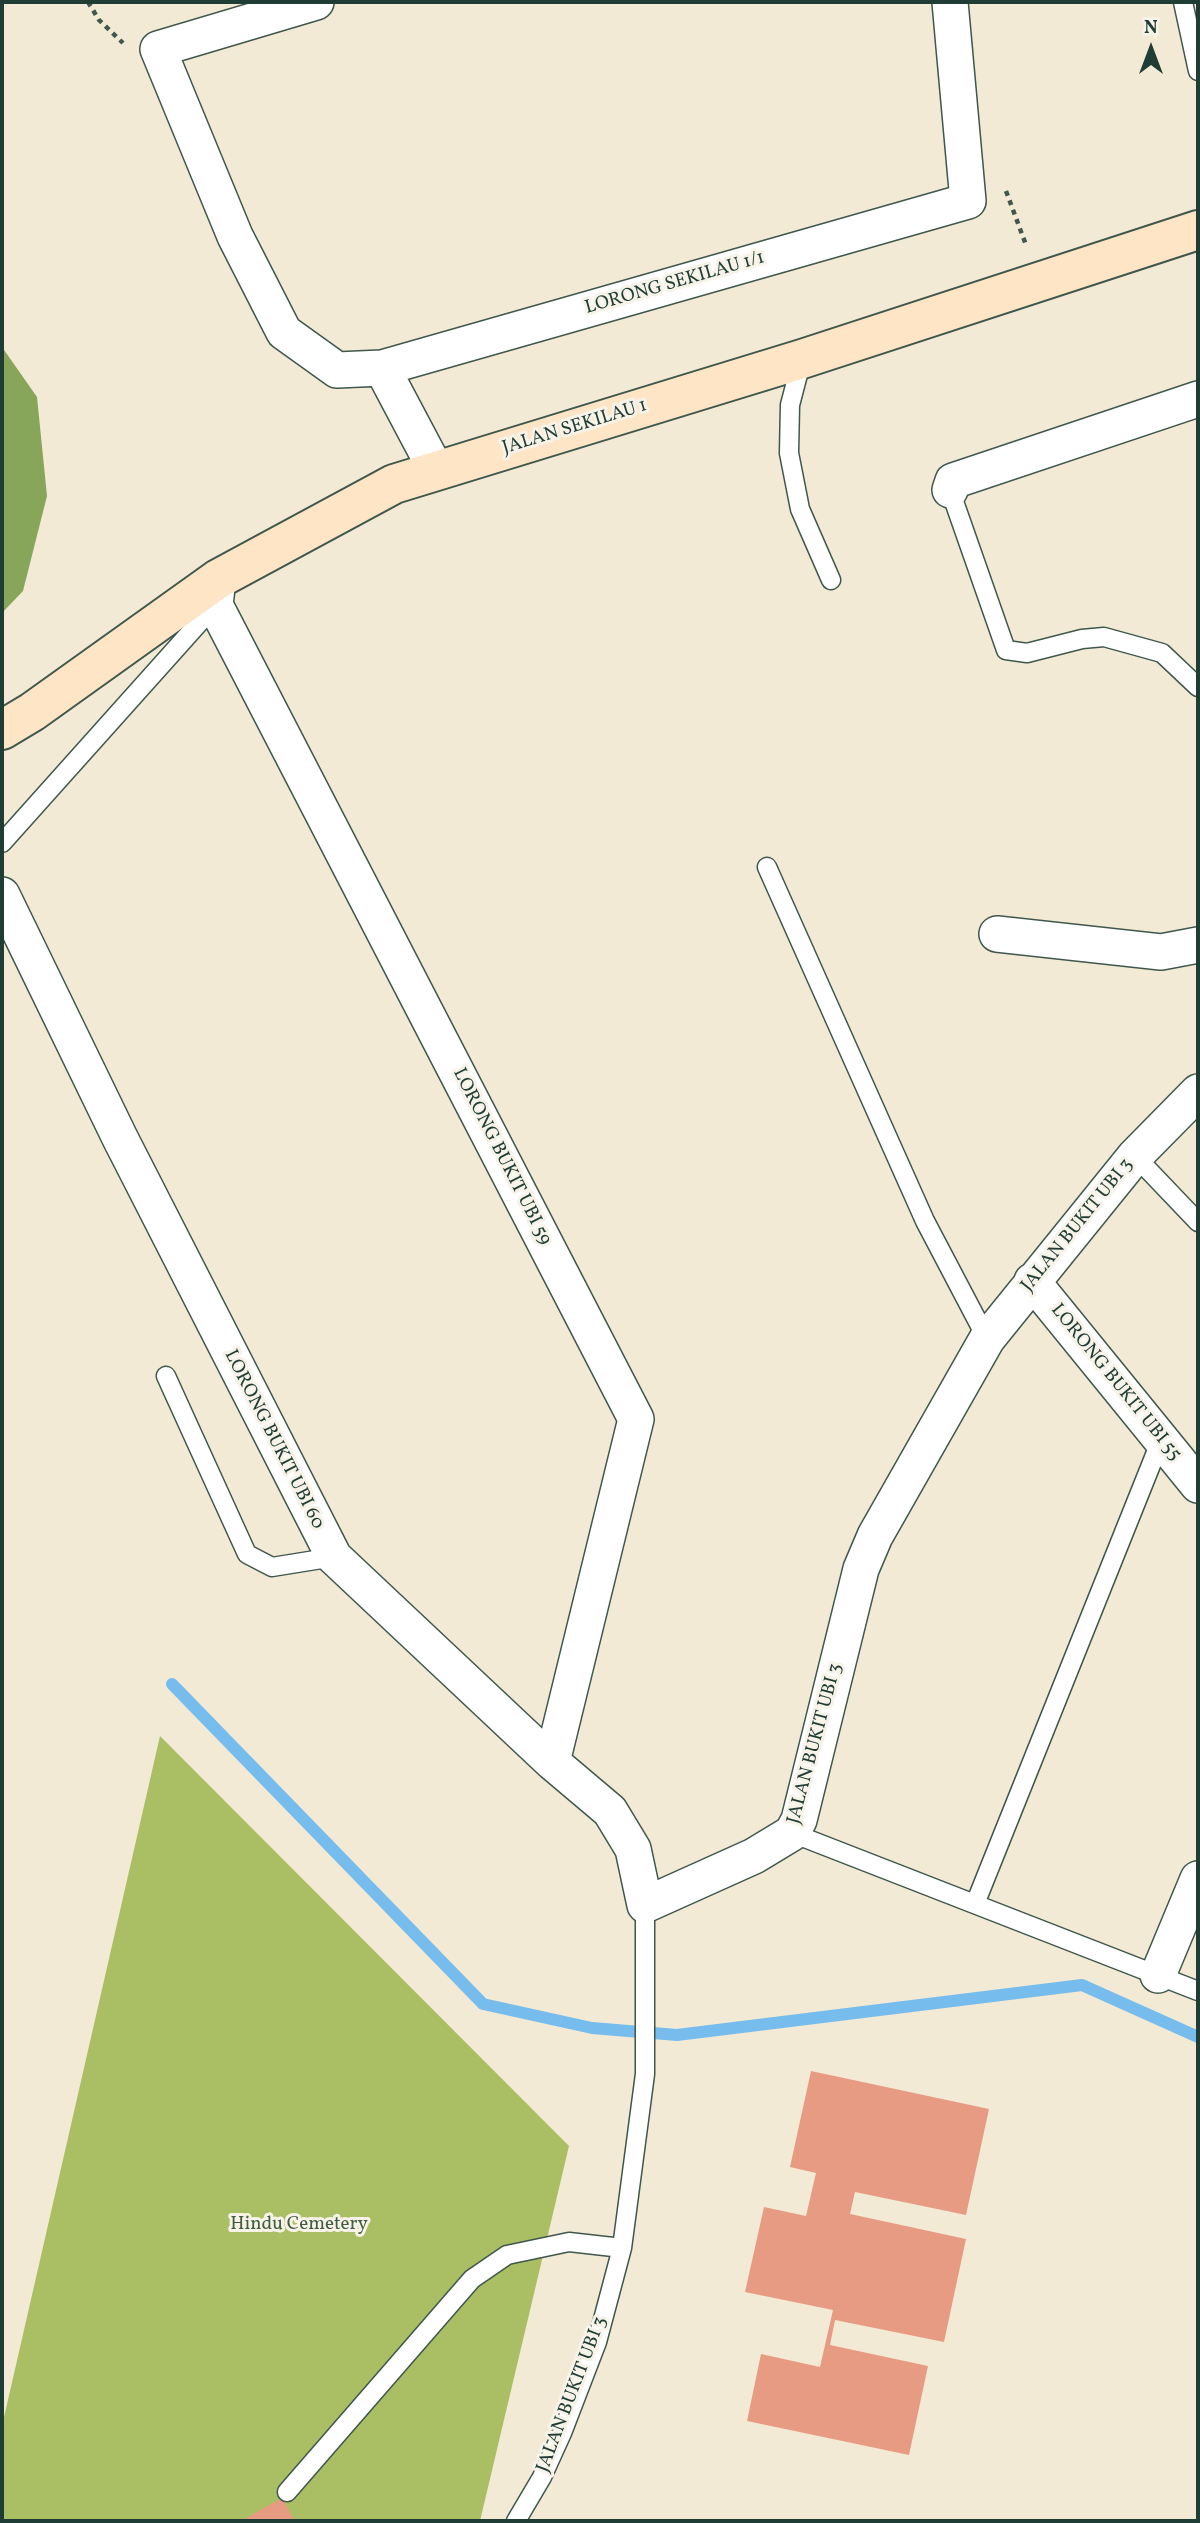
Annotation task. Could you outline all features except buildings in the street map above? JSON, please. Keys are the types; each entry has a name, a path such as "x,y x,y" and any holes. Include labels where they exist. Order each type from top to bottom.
{"street":[{"path":"158,49 316,2"},
{"name":"LORONG SEKILAU 1/1","path":"158,49 235,236 284,332 337,370 382,368 968,201 950,2"},
{"name":"JALAN SEKILAU 1","path":"2,730 217,592 394,484 802,359 1198,230"},
{"path":"382,368 436,470"},
{"path":"950,490 953,481 1198,399"},
{"name":"LORONG BUKIT UBI 59","path":"217,592 636,1419 552,1762"},
{"name":"LORONG BUKIT UBI 60","path":"2,895 126,1150 334,1557 552,1762 610,1811 624,1830 633,1849 645,1905"},
{"path":"997,934 1161,952 1198,946"},
{"name":"JALAN BUKIT UBI 3","path":"645,1905 754,1856 792,1833 799,1820 861,1569 874,1536 987,1339 1135,1156 1198,1092"},
{"name":"LORONG BUKIT UBI 55","path":"1032,1281 1198,1485"},
{"path":"1158,1975 1198,1879"}],"lane":[{"path":"1182,2 1198,71"},
{"path":"802,359 790,405 789,453 800,509 831,580"},
{"path":"950,490 1006,650 1027,653 1082,639 1104,637 1162,653 1198,687"},
{"path":"2,843 217,592"},
{"path":"767,867 925,1221 987,1339"},
{"path":"1135,1156 1198,1222"},
{"path":"166,1376 247,1554 272,1567 334,1557"},
{"path":"975,1904 1161,1440"},
{"path":"792,1833 1198,1991"},
{"name":"JALAN BUKIT UBI 3","path":"516,2521 542,2477 562,2433 597,2342 622,2248 645,2074 645,1905"},
{"path":"288,2492 472,2279 507,2255 569,2242 622,2248"}],"path":[{"path":"88,2 99,20 125,45 158,49"}],"green space":[{"path":"2,347 37,397 47,496 23,591 2,613"},
{"name":"Hindu Cemetery","path":"160,1736 569,2146 480,2521 2,2521 2,2426"}],"waterway":[{"path":"172,1684 483,2004 592,2028 677,2035 1082,1985 1198,2037"}]}
